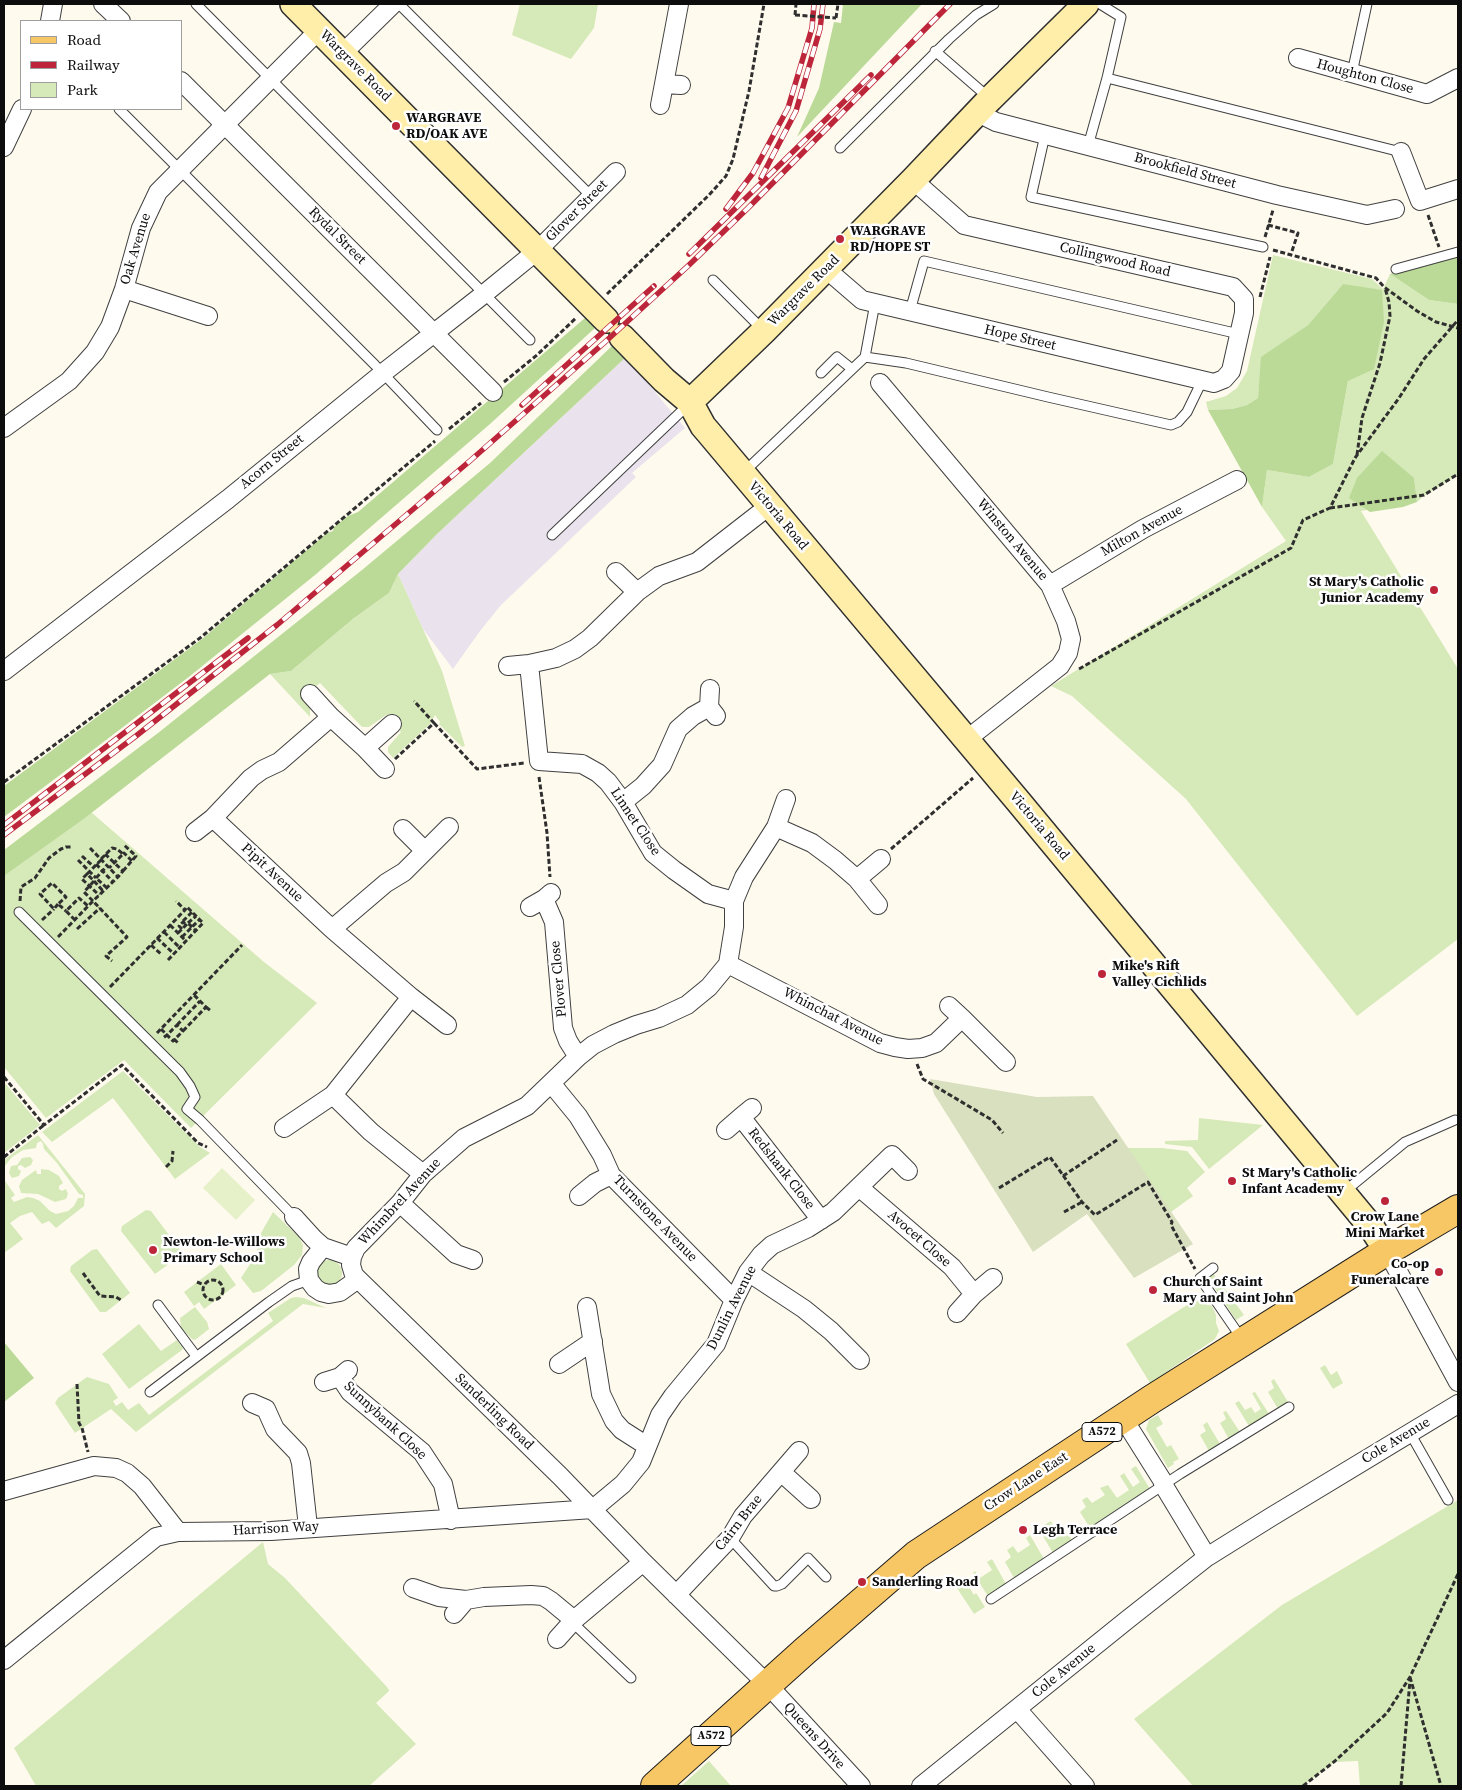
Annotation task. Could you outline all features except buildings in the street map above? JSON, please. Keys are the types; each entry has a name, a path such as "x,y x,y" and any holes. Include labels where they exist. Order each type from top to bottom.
{"main road":[{"name":"Crow Lane East","path":"655,1786 865,1597 916,1555 1123,1418 1387,1251 1458,1209"}],"street":[{"path":"50,20 53,4"},
{"path":"103,4 120,20"},
{"name":"Wargrave Road","path":"293,4 538,250 610,319 664,380 690,402 826,269 1086,4"},
{"path":"343,53 393,4"},
{"path":"660,105 673,85 679,4"},
{"name":"Oak Avenue","path":"4,428 69,381 86,364 110,327 124,289 141,228 158,192 319,30"},
{"name":"Houghton Close","path":"1298,58 1427,94 1458,78"},
{"name":"Rydal Street","path":"182,82 494,392"},
{"name":"Brookfield Street","path":"984,106 996,122 1277,195 1367,216 1412,206 1458,189"},
{"path":"4,147 22,110"},
{"path":"1402,152 1412,206"},
{"name":"Glover Street","path":"538,250 616,172"},
{"name":"Collingwood Road","path":"913,180 964,225 1233,287 1244,299 1244,312 1231,371 1224,379"},
{"name":"Acorn Street","path":"4,671 228,499 538,250"},
{"name":"Hope Street","path":"826,269 862,300 1202,381 1214,383 1224,379"},
{"path":"124,289 208,316"},
{"name":"Winston Avenue","path":"880,383 1050,585 1066,621 1071,639 1068,653 1060,666 966,740"},
{"name":"Victoria Road","path":"690,402 703,426 1372,1228 1387,1251"},
{"name":"Milton Avenue","path":"1050,585 1143,529 1237,480"},
{"path":"508,666 556,658 575,648 590,638 637,592 659,576 696,562 769,506"},
{"path":"616,572 637,592"},
{"path":"529,664 539,761"},
{"path":"623,802 643,786 662,766 678,729 693,716 713,712 710,689"},
{"path":"310,694 331,717 365,748 389,765"},
{"path":"195,832 213,818 251,778 279,762 331,717"},
{"path":"365,748 392,724"},
{"name":"Linnet Close","path":"539,761 582,764 598,773 623,802 653,853 708,894 734,901"},
{"path":"728,964 734,927 734,901 744,876 776,827 786,799"},
{"name":"Pipit Avenue","path":"213,818 332,929 411,997 447,1025"},
{"path":"332,929 386,883 404,872 449,827"},
{"path":"776,827 812,843 835,860 857,879 878,905"},
{"path":"403,829 425,851"},
{"path":"857,879 881,859"},
{"name":"Plover Close","path":"542,899 554,922 563,1028 568,1041 578,1057"},
{"name":"Whimbrel Avenue","path":"354,1267 356,1248 400,1203 423,1174 464,1138 527,1106 593,1045 614,1034 659,1018 687,1005 709,987 728,964"},
{"name":"Whinchat Avenue","path":"728,964 880,1043 908,1049 922,1048"},
{"path":"284,1128 333,1095 411,997"},
{"path":"922,1048 936,1043 955,1012 1006,1062"},
{"name":"Turnstone Avenue","path":"551,1083 578,1116 602,1155 611,1175 734,1300"},
{"path":"333,1095 372,1132 423,1174"},
{"name":"Redshank Close","path":"726,1130 746,1113 821,1220"},
{"name":"Dunlin Avenue","path":"593,1510 623,1484 640,1462 660,1415 672,1396 716,1344 748,1272 761,1255 772,1245 833,1212 892,1155 908,1171"},
{"path":"579,1196 595,1183 611,1175"},
{"name":"Avocet Close","path":"860,1188 952,1267 974,1294"},
{"path":"400,1203 456,1254 474,1261"},
{"path":"294,1217 323,1247 354,1267 340,1292 329,1294 321,1292 314,1288 309,1280 308,1269 323,1247"},
{"path":"1387,1251 1458,1382"},
{"name":"Sanderling Road","path":"354,1267 643,1562 768,1685"},
{"path":"748,1272 804,1309 831,1331 860,1360"},
{"path":"957,1313 974,1294 993,1278"},
{"path":"588,1307 601,1394 614,1421 622,1430 647,1446"},
{"path":"559,1364 593,1341"},
{"name":"Sunnybank Close","path":"337,1376 350,1392 422,1452 443,1484 451,1520"},
{"name":"Cole Avenue","path":"921,1786 1207,1558 1458,1404"},
{"path":"264,1406 275,1429 298,1454 302,1463 308,1527"},
{"path":"1123,1418 1162,1480 1207,1558"},
{"name":"Cairn Brae","path":"676,1595 730,1538 744,1516 799,1451"},
{"path":"4,1491 94,1466 116,1468 127,1473 142,1486 178,1532"},
{"path":"781,1472 811,1499"},
{"name":"Harrison Way","path":"4,1660 156,1537 178,1532 272,1531 308,1527 451,1520 593,1510"},
{"path":"557,1639 573,1621 643,1562"},
{"path":"413,1588 438,1597 466,1600 484,1597 543,1596 573,1621"},
{"path":"454,1614 466,1600"},
{"name":"Queens Drive","path":"768,1685 861,1786"},
{"path":"1016,1709 1085,1786"}],"lane":[{"path":"196,4 530,340"},
{"path":"399,4 592,197"},
{"path":"840,148 935,51 976,15 994,4"},
{"path":"1088,146 1107,78 1121,17 1100,4"},
{"path":"1352,73 1367,4"},
{"path":"935,51 984,106"},
{"path":"1107,78 1402,152"},
{"path":"119,110 383,373 437,430"},
{"path":"1045,135 1031,197 1263,248"},
{"path":"1396,269 1458,252"},
{"path":"910,311 924,261 1240,334"},
{"path":"713,280 764,331"},
{"path":"742,473 865,357 875,303"},
{"path":"821,373 837,357 852,369"},
{"path":"865,357 906,363 1067,402 1170,424 1178,422 1187,412 1202,381"},
{"path":"552,535 690,402"},
{"path":"19,912 180,1072 195,1097 187,1109 294,1217"},
{"path":"1342,1193 1405,1142 1455,1120"},
{"path":"1213,1268 1200,1278 1244,1341"},
{"path":"150,1392 269,1302 292,1286 309,1280"},
{"path":"158,1305 196,1356"},
{"path":"991,1599 1289,1407"},
{"path":"1410,1432 1448,1500"},
{"path":"730,1538 774,1586 782,1584 808,1558 826,1577"},
{"path":"573,1621 631,1678"}],"path":[{"path":"610,319 702,202 726,176 733,159 749,91 764,4"},
{"path":"796,4 795,16 836,18 838,4"},
{"path":"1277,195 1263,248 1376,278 1384,287 1417,311 1436,322 1458,328"},
{"path":"1412,206 1442,257"},
{"path":"1268,225 1298,233 1291,254"},
{"path":"1357,455 1362,418 1380,363 1390,316 1389,302 1384,287"},
{"path":"4,782 200,638 494,392 576,318"},
{"path":"1330,508 1357,455 1399,398 1424,359 1458,320"},
{"path":"1060,666 1074,671 1291,548 1303,520 1330,508 1424,495 1458,474"},
{"path":"414,701 476,769 539,761 539,782 547,833 542,899"},
{"path":"389,765 434,723"},
{"path":"881,859 975,776"},
{"path":"51,944 133,862 136,856 124,845"},
{"path":"19,912 21,887 35,878 49,858 61,849 72,847"},
{"path":"99,895 82,879 109,850 114,847 123,854 124,852 133,862"},
{"path":"90,848 118,877"},
{"path":"105,854 123,871"},
{"path":"112,961 106,956 128,936 84,892 103,871 123,854"},
{"path":"82,856 103,871 113,882"},
{"path":"78,860 88,873 102,880"},
{"path":"102,880 107,875"},
{"path":"96,878 105,889"},
{"path":"102,880 105,889"},
{"path":"52,883 66,897 58,904 54,909 40,894 52,883"},
{"path":"66,912 79,898 88,906"},
{"path":"176,901 184,910"},
{"path":"58,904 74,920"},
{"path":"103,994 188,907 203,923 168,960"},
{"path":"77,929 100,908"},
{"path":"182,929 179,926 192,912"},
{"path":"178,933 196,916"},
{"path":"178,917 196,931"},
{"path":"182,937 199,920"},
{"path":"170,925 186,941"},
{"path":"164,932 180,948"},
{"path":"157,938 174,954"},
{"path":"151,944 161,954"},
{"path":"149,1041 242,945"},
{"path":"194,995 211,1011"},
{"path":"167,1035 200,1001"},
{"path":"174,1039 206,1007"},
{"path":"198,1016 202,1020"},
{"path":"177,1025 183,1031"},
{"path":"161,1029 173,1041 174,1039 180,1044"},
{"path":"922,1048 917,1056 917,1067 923,1079 992,1120 1003,1133"},
{"path":"4,1157 122,1065 193,1137"},
{"path":"4,1077 44,1125"},
{"path":"198,1136 198,1143"},
{"path":"1063,1176 1117,1140"},
{"path":"166,1167 172,1162 173,1151"},
{"path":"999,1188 1050,1157 1082,1202 1095,1215 1148,1182 1172,1222 1171,1225 1178,1240 1200,1278"},
{"path":"1064,1212 1082,1202"},
{"path":"83,1273 100,1296 116,1297 121,1300"},
{"path":"209,1273 210,1279"},
{"path":"210,1279 216,1280 223,1287 222,1293 213,1301 207,1299 203,1291 204,1285 210,1279"},
{"path":"197,1282 204,1285"},
{"path":"77,1384 79,1423 94,1466"},
{"path":"1303,1786 1336,1761 1387,1713 1410,1677 1458,1574"},
{"path":"1401,1786 1410,1677"},
{"path":"1410,1677 1441,1786"}],"shaded area":[{"path":"626,357 685,428 632,473 636,477 501,605 453,669 423,629 398,574 437,534"}],"green space":[{"path":"520,4 598,4 594,28 571,59 512,35"},
{"path":"843,4 922,4 797,137 819,88 834,22 841,23"},
{"path":"1273,255 1372,279 1383,289 1390,274 1429,300 1458,304 1458,475 1417,502 1414,478 1349,497 1367,510 1361,511 1458,669 1458,939 1357,1016 1186,799 1072,696 1051,686 1286,541 1262,507 1267,470 1309,477 1333,464 1348,381 1343,284 1308,325 1262,357 1258,398 1247,405 1232,409 1208,410 1206,402 1226,396 1237,388 1247,371"},
{"path":"1458,256 1458,304 1429,300 1390,274"},
{"path":"1343,284 1382,290 1384,322 1374,369 1348,381 1333,464 1309,477 1267,470 1262,507 1208,410 1232,409 1247,405 1258,398 1261,357 1308,325"},
{"path":"585,318 595,328 490,424 315,575 190,676 4,817 4,786 202,639 327,533 333,531 334,527 348,516 358,512"},
{"path":"614,344 626,357 437,534 398,574 389,593 353,619 291,671 270,674 81,821 4,876 4,850 158,733 362,570 490,463"},
{"path":"1382,451 1414,478 1417,502 1403,507 1370,512 1349,498 1357,478"},
{"path":"398,574 442,671 465,746 462,747 439,724 440,722 435,715 430,724 393,758 388,752 388,747 401,732 386,715 369,727 362,727 320,683 302,698 310,708 310,717 270,674 291,671 352,620 389,593"},
{"path":"91,812 264,962 317,1003 191,1128 124,1060 46,1118 4,1067 4,876"},
{"path":"123,1071 200,1147 210,1153 175,1179 113,1098 52,1142 42,1132"},
{"path":"930,1079 1037,1097 1093,1096 1193,1244 1134,1278 1087,1214 1033,1252 934,1094"},
{"path":"4,1082 40,1125 4,1153"},
{"path":"1199,1118 1263,1125 1209,1169 1192,1147 1165,1144 1165,1141 1198,1140"},
{"path":"38,1135 85,1194 84,1206 56,1228 49,1221 42,1224 32,1212 20,1216 10,1223 23,1239 4,1253 5,1181 15,1195 11,1198 14,1202 27,1197 33,1198 40,1201 56,1214 68,1211 74,1206 78,1198 83,1198 83,1195 79,1194 57,1163 44,1149 41,1141 37,1143 36,1148 23,1150 12,1157 4,1167 4,1160"},
{"path":"1127,1148 1162,1148 1187,1151 1205,1172 1187,1188 1193,1196 1171,1212"},
{"path":"30,1157 33,1160 31,1165 25,1168 21,1165 18,1166 18,1169 21,1171 19,1176 12,1178 9,1173 11,1166 17,1165 22,1158"},
{"path":"222,1168 255,1200 236,1220 203,1188"},
{"path":"41,1169 49,1170 59,1176 63,1183 59,1186 59,1189 62,1191 66,1189 68,1194 66,1199 55,1202 38,1194 21,1193 19,1186 22,1180 36,1170 37,1174 41,1174"},
{"path":"146,1210 151,1211 181,1251 180,1256 155,1274 121,1231 122,1226"},
{"path":"273,1212 299,1237 303,1245 302,1255 294,1265 261,1291 253,1293 241,1278 256,1255 261,1233"},
{"path":"97,1249 130,1293 106,1312 100,1312 70,1271 71,1266 92,1250"},
{"path":"329,1260 338,1264 342,1273 338,1282 329,1286 320,1282 316,1273 320,1264"},
{"path":"221,1264 236,1285 204,1309 199,1302 194,1306 184,1292"},
{"path":"1213,1273 1244,1315 1236,1320 1209,1279"},
{"path":"291,1298 304,1298 326,1308 303,1304 136,1432 111,1409 75,1433 55,1403 58,1398 87,1377 109,1384 118,1398 113,1401 116,1406 122,1402 128,1410 139,1403 149,1415 273,1321 268,1313"},
{"path":"1195,1300 1212,1306 1219,1331 1215,1339 1150,1383 1126,1344"},
{"path":"195,1307 207,1322 209,1329 195,1340 181,1328 180,1318"},
{"path":"139,1324 161,1351 177,1340 183,1348 129,1389 102,1354"},
{"path":"4,1342 34,1378 4,1402"},
{"path":"1325,1365 1331,1375 1337,1371 1343,1383 1333,1389 1320,1368"},
{"path":"1274,1379 1288,1402 1278,1409 1268,1392 1274,1388 1271,1381"},
{"path":"1255,1392 1269,1414 1249,1426 1235,1403 1239,1401 1245,1410 1251,1407 1255,1413 1261,1409 1252,1393"},
{"path":"1226,1411 1240,1432 1229,1439 1220,1423 1226,1419 1223,1412"},
{"path":"1158,1415 1163,1424 1156,1428 1167,1447 1171,1445 1179,1459 1168,1468 1146,1429 1149,1420"},
{"path":"1207,1422 1220,1444 1209,1451 1200,1435 1206,1431 1203,1425"},
{"path":"1136,1466 1150,1489 1090,1528 1080,1512 1086,1507 1082,1500 1087,1497 1092,1503 1105,1495 1100,1488 1108,1485 1117,1498 1129,1490 1120,1476 1124,1473 1133,1487 1140,1482 1131,1469"},
{"path":"1458,1500 1458,1786 1360,1786 1358,1761 1335,1762 1302,1786 1193,1786 1134,1719 1282,1605"},
{"path":"1051,1521 1055,1528 1061,1524 1072,1540 1053,1553 1043,1536 1049,1532 1044,1525"},
{"path":"1030,1535 1044,1559 1014,1578 1005,1562 1011,1557 1007,1550 1013,1546 1018,1553 1030,1545 1026,1538"},
{"path":"263,1542 268,1564 285,1578 388,1688 389,1691 376,1703 416,1744 369,1786 36,1786 14,1748"},
{"path":"992,1559 1006,1584 988,1596 973,1573 975,1571 980,1578 992,1570 987,1562"},
{"path":"964,1579 974,1595 976,1593 985,1607 974,1614 955,1585"},
{"path":"709,1761 731,1786 681,1786"}],"railway":[{"path":"726,209 753,173 788,108 812,28 814,4"},
{"path":"761,178 796,111 820,29 823,4"},
{"path":"4,835 136,736 277,625 471,460 689,265 950,4"},
{"path":"689,254 871,75"},
{"path":"522,405 654,286"},
{"path":"4,825 248,638"}],"place":[{"name":"WARGRAVE RD/OAK AVE","path":"396,126"},
{"name":"WARGRAVE RD/HOPE ST","path":"840,239"},
{"name":"St Mary's Catholic Junior Academy","path":"1434,590"},
{"name":"Mike's Rift Valley Cichlids","path":"1102,974"},
{"name":"St Mary's Catholic Infant Academy","path":"1232,1181"},
{"name":"Crow Lane Mini Market","path":"1385,1201"},
{"name":"Newton-le-Willows Primary School","path":"153,1250"},
{"name":"Co-op Funeralcare","path":"1439,1272"},
{"name":"Church of Saint Mary and Saint John","path":"1153,1290"},
{"name":"Legh Terrace","path":"1023,1530"},
{"name":"Sanderling Road","path":"862,1582"}]}
